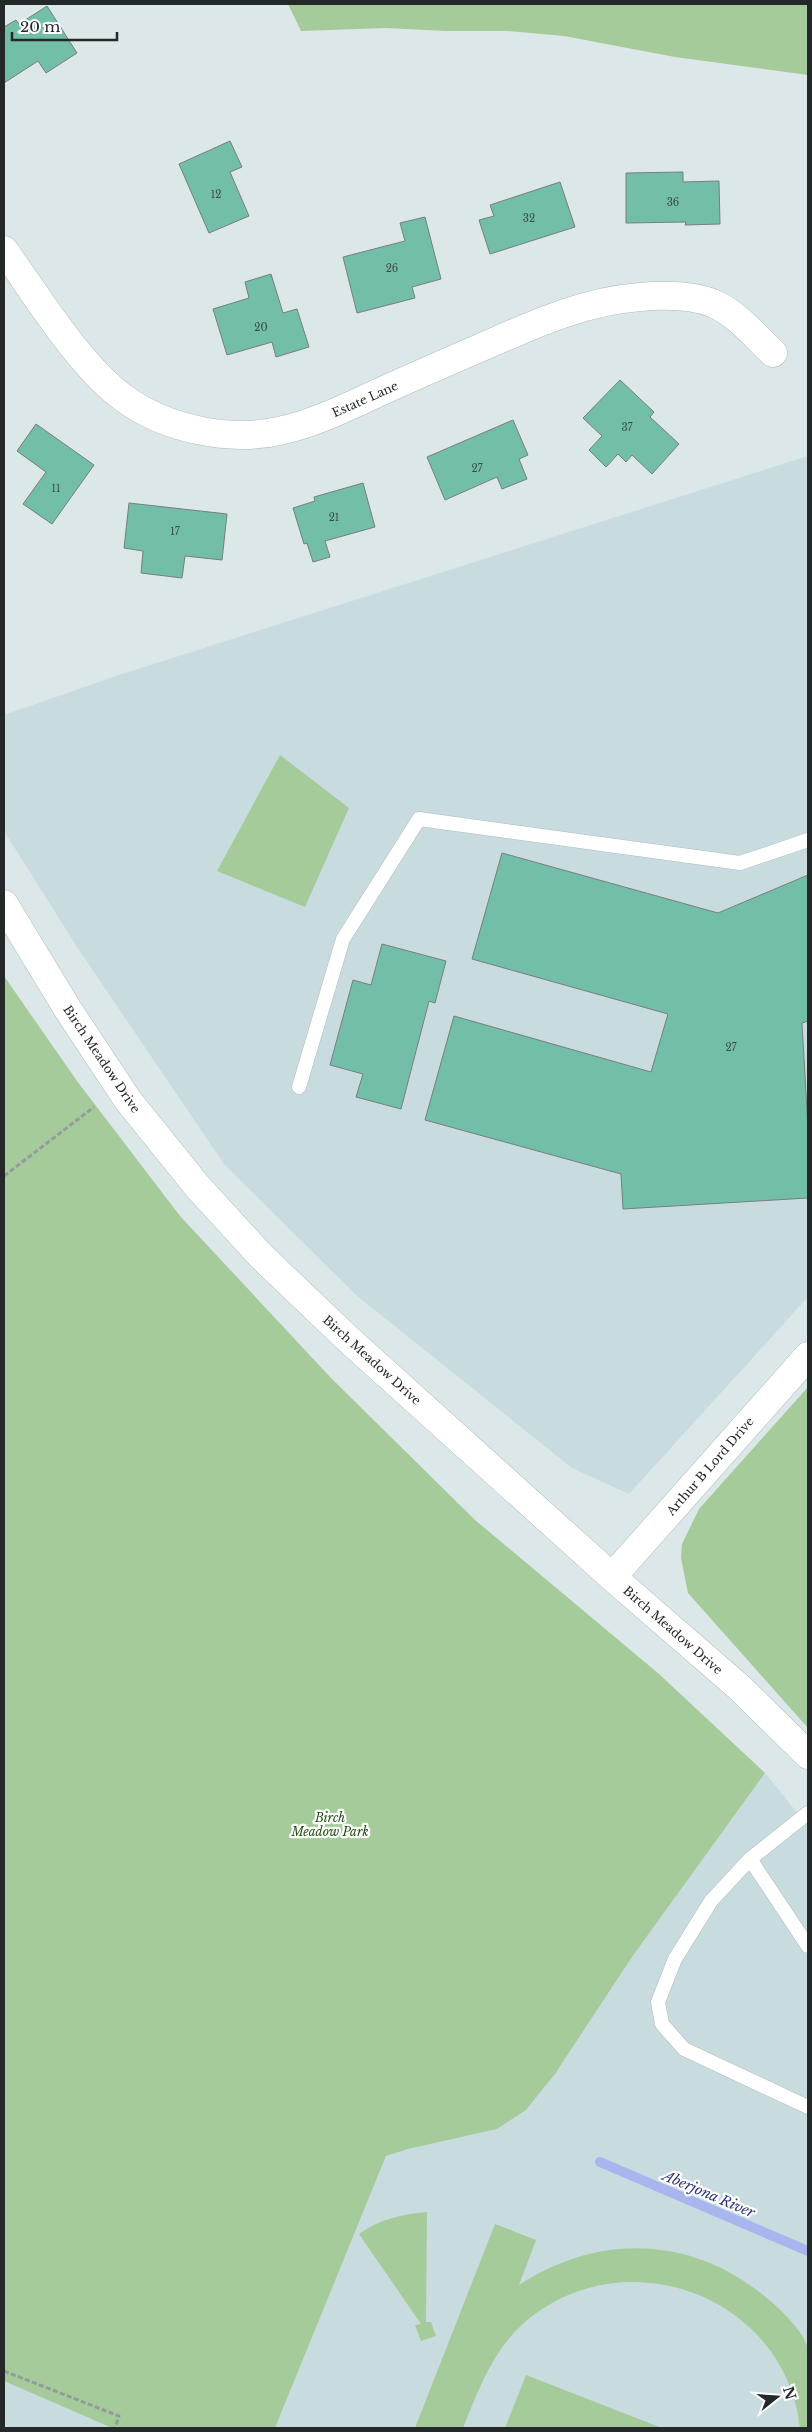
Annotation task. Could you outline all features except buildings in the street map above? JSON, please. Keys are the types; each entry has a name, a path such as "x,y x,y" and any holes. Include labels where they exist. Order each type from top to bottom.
{"street":[{"name":"Estate Lane","path":"4,250 78,352 120,396 145,411 169,422 232,436 278,432 325,417 523,329 586,306 626,298 655,296 707,301 723,308 736,318 773,354"},
{"name":"Birch Meadow Drive","path":"4,904 66,1008 119,1087 197,1186 269,1264 348,1339 612,1577 740,1688 808,1755"},
{"name":"Arthur B Lord Drive","path":"612,1577 808,1356"}],"lane":[{"path":"299,1087 343,939 419,819 740,863 808,840"},
{"path":"808,1812 750,1859 711,1901 675,1959 658,2002 662,2024 684,2049 808,2107"},
{"path":"750,1859 808,1946"}],"path":[{"path":"4,1176 119,1087"},
{"path":"4,2371 120,2416 115,2428"}],"shaded area":[{"path":"808,456 808,1297 629,1494 572,1468 356,1295 224,1164 79,950 4,831 4,715 119,675"},
{"path":"765,1773 808,1826 808,2428 275,2428 386,2156 408,2149 497,2129 526,2110 555,2074 632,1957"},
{"path":"4,2381 112,2428 4,2428"}],"green space":[{"path":"288,4 808,4 808,75 675,57 564,36 508,31 446,31 386,28 301,31"},
{"path":"280,755 349,808 305,907 217,871"},
{"name":"Birch Meadow Park","path":"4,976 77,1081 180,1216 331,1378 475,1520 659,1674 765,1773 632,1957 555,2074 526,2110 497,2129 408,2149 386,2156 275,2428 112,2428 4,2381"},
{"path":"808,1387 808,1728 688,1593 681,1558 682,1544 699,1509"},
{"path":"427,2212 426,2322 431,2322 436,2336 421,2341 415,2325 421,2324 359,2234 392,2218"},
{"path":"495,2224 536,2240 519,2285 550,2268 582,2256 614,2250 646,2248 678,2253 709,2263 739,2278 779,2309 797,2329 806,2343 809,2354 808,2428 800,2428 789,2384 767,2346 737,2317 700,2296 660,2284 617,2283 575,2292 535,2314 521,2325 500,2351 491,2366 463,2428 415,2428"},
{"path":"526,2375 662,2428 505,2428"}],"waterway":[{"name":"Aberjona River","path":"600,2162 808,2251"}]}
